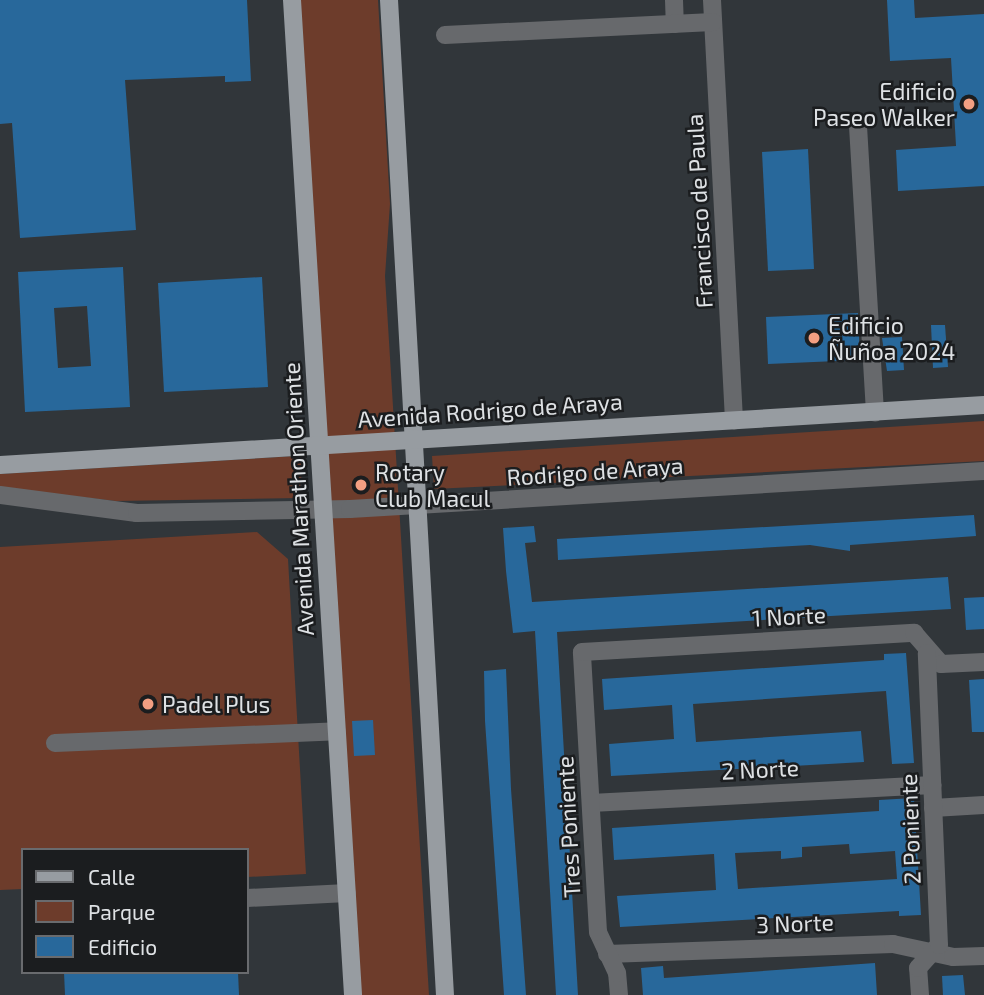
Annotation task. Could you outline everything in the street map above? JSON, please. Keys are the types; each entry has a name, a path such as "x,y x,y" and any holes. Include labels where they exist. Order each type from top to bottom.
{"main road":[{"name":"Avenida Marathon Oriente","path":"292,0 353,995"},
{"path":"389,0 445,995"},
{"name":"Avenida Rodrigo de Araya","path":"0,465 984,405"}],"street":[{"path":"674,0 675,24"},
{"name":"Francisco de Paula","path":"712,0 734,420"},
{"path":"445,36 713,22"},
{"path":"858,126 875,412"},
{"name":"Rodrigo de Araya","path":"0,495 137,513 324,510 416,507 984,471"},
{"name":"1 Norte","path":"582,652 914,634 927,653 941,664 984,662"},
{"name":"Tres Poniente","path":"582,652 598,933 620,995"},
{"name":"2 Poniente","path":"920,995 918,968 928,952 939,945 927,653"},
{"path":"55,743 337,731"},
{"name":"2 Norte","path":"591,803 933,785"},
{"path":"933,808 984,805"},
{"path":"248,898 347,893"},
{"name":"3 Norte","path":"607,954 893,944 928,952 984,956"}],"green space":[{"path":"297,0 378,0 390,204 385,276 429,995 361,995"},
{"path":"984,421 984,461 434,489 432,456"},
{"path":"296,456 303,462 299,498 116,501 0,488 0,474"},
{"name":"Padel Plus","path":"257,532 288,559 306,874 248,877 248,848 21,848 21,889 0,890 0,547"}],"building":[{"path":"0,0 247,0 251,81 225,82 225,76 125,80 136,230 20,238 12,123 0,124"},
{"name":"Edificio Paseo Walker","path":"887,0 914,0 915,18 984,14 984,186 898,191 896,150 956,146 951,58 890,61"},
{"path":"808,149 814,269 768,271 762,152"},
{"path":"123,267 130,407 25,412 18,272","holes":["87,306 91,366 58,368 54,308"]},
{"path":"262,277 268,387 164,392 158,283"},
{"name":"Edificio Ñuñoa 2024","path":"858,313 860,360 768,364 766,317"},
{"path":"931,325 945,325 948,367 933,368"},
{"path":"902,337 904,370 887,371 882,338"},
{"path":"974,515 976,536 850,545 850,551 810,545 558,560 557,539"},
{"path":"534,526 536,542 525,543 532,602 948,577 951,609 557,632 578,995 556,995 535,631 513,633 506,571 503,528"},
{"path":"984,597 984,629 966,630 964,598"},
{"path":"906,653 914,763 892,764 886,691 693,704 696,742 861,731 864,762 611,776 609,744 674,739 672,705 604,710 602,679 884,660 884,654"},
{"path":"506,669 511,789 526,995 504,995 485,721 484,671"},
{"path":"984,679 984,732 972,732 969,680"},
{"path":"373,720 375,755 354,756 352,721"},
{"path":"914,798 921,915 899,916 899,911 620,927 617,896 716,890 714,854 614,860 612,828 879,811 879,800","holes":["849,844 850,854 895,851 897,879 738,889 735,853 781,851 781,859 802,857 802,847"]},
{"path":"875,963 877,995 643,995 641,968 663,966 664,978"},
{"path":"64,974 238,974 239,995 65,995"},
{"path":"963,975 965,995 943,995 942,976"}],"place":[{"name":"Edificio Paseo Walker","path":"969,104"},
{"name":"Edificio Ñuñoa 2024","path":"814,338"},
{"name":"Rotary Club Macul","path":"361,485"},
{"name":"Padel Plus","path":"148,704"}]}
